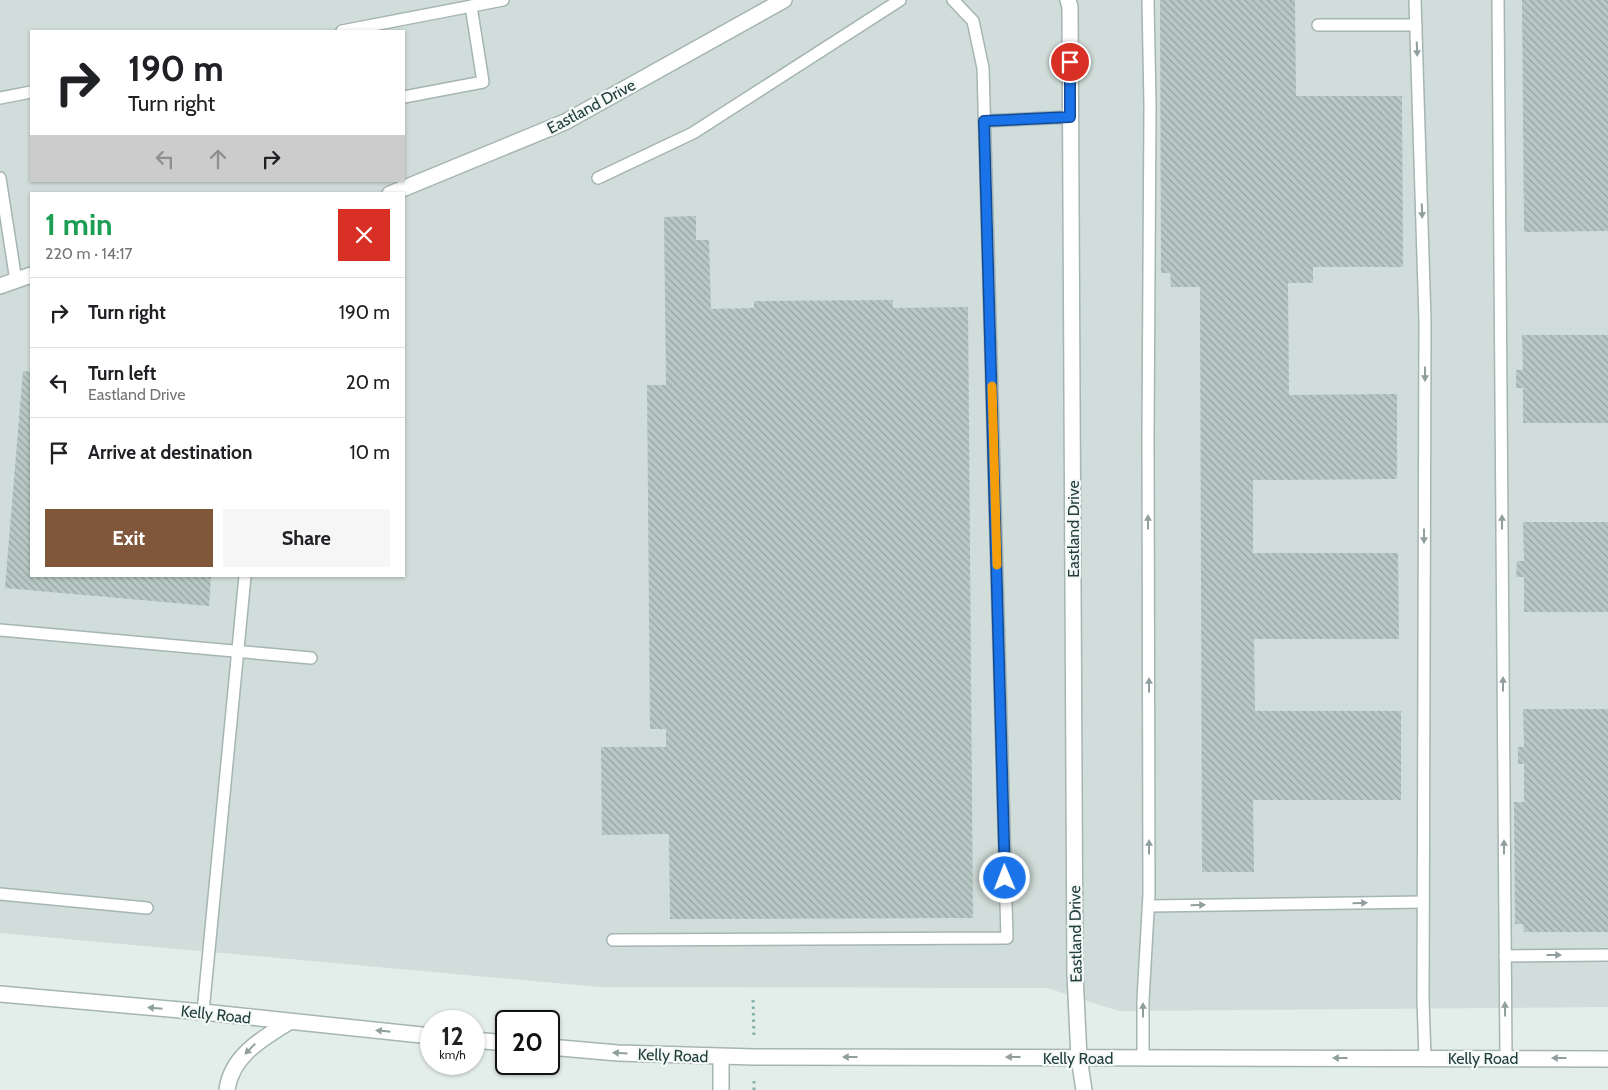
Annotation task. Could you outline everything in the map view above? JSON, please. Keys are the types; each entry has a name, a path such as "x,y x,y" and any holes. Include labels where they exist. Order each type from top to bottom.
{"street":[{"name":"Eastland Drive","path":"395,192 564,122 784,0"},
{"name":"Eastland Drive","path":"1068,0 1070,7 1075,964 1079,1058 1084,1090"},
{"path":"0,286 30,275"},
{"name":"Kelly Road","path":"0,994 203,1012 420,1035"},
{"path":"227,1090 233,1071 242,1057 258,1041 289,1022"},
{"name":"Kelly Road","path":"560,1049 722,1057 1608,1059"},
{"path":"721,1090 722,1057"}],"lane":[{"path":"347,30 503,0"},
{"path":"598,178 693,132 900,0"},
{"path":"613,940 1007,938 983,68 973,20 953,0"},
{"path":"1143,1058 1143,1000 1149,906 1148,428 1150,105 1148,0"},
{"path":"1415,0 1425,321 1425,1058"},
{"path":"1498,0 1506,1058"},
{"path":"405,97 483,82 471,6"},
{"path":"1318,25 1416,25"},
{"path":"0,98 30,92"},
{"path":"984,121 1070,117"},
{"path":"0,178 16,281"},
{"path":"203,1012 245,577"},
{"path":"0,630 311,658"},
{"path":"0,894 147,908"},
{"path":"1149,906 1424,902"},
{"path":"1505,956 1608,955"}],"shaded area":[{"path":"0,0 1608,0 1608,1007 1119,1011 1047,988 600,987 0,933"}],"building":[{"path":"1160,0 1295,0 1296,96 1402,96 1403,267 1313,267 1313,283 1288,283 1289,395 1397,394 1397,479 1253,480 1253,553 1398,553 1399,639 1254,639 1255,711 1401,711 1401,800 1253,800 1254,872 1202,872 1200,287 1171,287 1170,273 1161,273"},
{"path":"1522,0 1608,0 1608,231 1524,232"},
{"path":"696,216 696,240 709,240 711,309 754,308 754,301 893,300 893,308 968,307 973,918 670,919 669,834 602,835 601,747 666,747 666,729 650,729 647,385 666,385 664,217"},
{"path":"1522,335 1608,335 1608,423 1523,423 1523,388 1516,388 1516,370 1523,370"},
{"path":"23,371 30,372 30,577 211,577 209,606 5,588"},
{"path":"1523,522 1608,522 1608,612 1524,612 1524,577 1516,577 1517,561 1524,561"},
{"path":"1523,709 1608,709 1608,932 1524,932 1523,924 1515,924 1514,802 1524,802 1524,764 1518,764 1518,747 1524,747"}],"slow traffic":[{"path":"992,386 997,565"}],"route":[{"path":"1005,878 984,121 1070,117 1070,62"}]}
